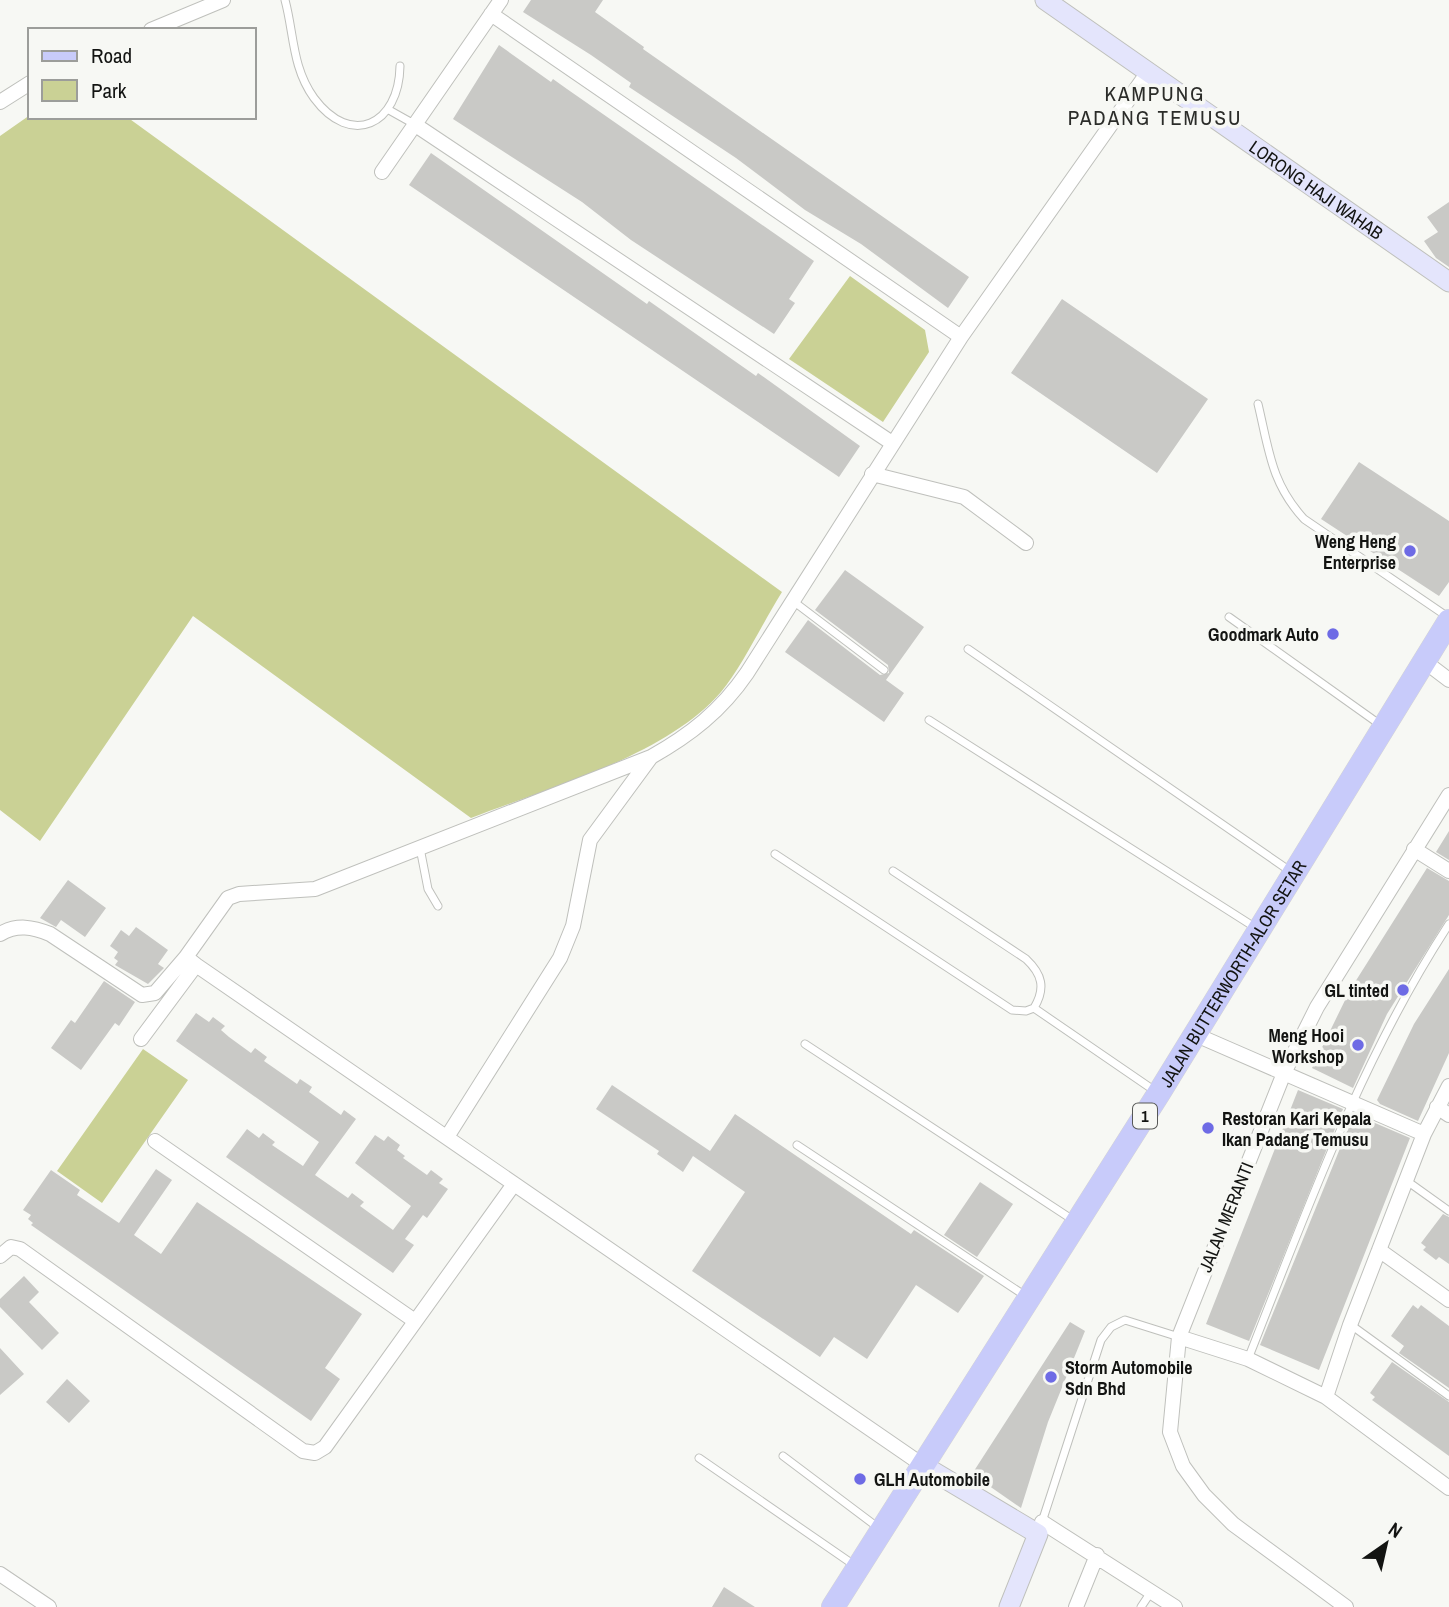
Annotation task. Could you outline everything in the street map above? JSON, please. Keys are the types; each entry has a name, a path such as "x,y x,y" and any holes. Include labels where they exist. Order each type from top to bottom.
{"main road":[{"name":"JALAN BUTTERWORTH-ALOR SETAR","path":"833,1607 1159,1093 1449,620"}],"street":[{"path":"156,28 223,0"},
{"path":"382,172 501,0"},
{"name":"LORONG HAJI WAHAB","path":"1045,0 1449,282"},
{"path":"491,14 961,337"},
{"path":"141,1039 228,898 239,894 315,889 651,757 687,737 730,697 961,337 1147,72"},
{"path":"0,102 28,84"},
{"path":"414,124 892,443"},
{"path":"872,474 964,497 1026,543"},
{"path":"1424,661 1449,680"},
{"path":"447,1137 560,958 573,926 590,840 651,757"},
{"name":"JALAN MERANTI","path":"1346,1607 1233,1524 1204,1495 1183,1466 1170,1432 1179,1337 1284,1073 1317,1007 1449,795"},
{"path":"1414,849 1449,871"},
{"path":"0,934 19,927 34,927 50,933 142,995 155,993 191,961"},
{"path":"191,961 924,1466 1097,1555 1175,1607"},
{"path":"1194,1034 1424,1134"},
{"path":"1326,1397 1350,1325 1424,1134 1443,1111 1449,1086"},
{"path":"155,1141 415,1321"},
{"path":"0,1255 11,1247 20,1249 303,1451 315,1453 325,1447 514,1184"},
{"path":"1379,1250 1449,1300"},
{"path":"1179,1337 1248,1359 1326,1397 1449,1488"},
{"path":"1009,1607 1040,1528"},
{"path":"1076,1607 1097,1555"},
{"path":"0,1574 49,1607"}],"lane":[{"path":"285,0 299,70 314,98 339,120 352,124 369,124 382,118 389,110 400,84 400,66"},
{"path":"389,110 414,124"},
{"path":"1258,404 1278,485 1287,501 1304,519 1449,620"},
{"path":"793,600 884,670"},
{"path":"1229,617 1383,727"},
{"path":"968,649 1293,874"},
{"path":"929,720 1259,930"},
{"path":"420,848 428,889 438,906"},
{"path":"775,854 1012,1010 1026,1011 1034,1008 1041,998 1042,985 1038,970 1026,959 892,871"},
{"path":"1248,1359 1351,1101 1410,985 1449,924"},
{"path":"1034,1008 1159,1093"},
{"path":"804,1044 1077,1223"},
{"path":"797,1145 1030,1299"},
{"path":"1407,1181 1449,1211"},
{"path":"1040,1528 1101,1340 1111,1327 1125,1320 1179,1337"},
{"path":"1350,1325 1449,1396"},
{"path":"783,1456 883,1531"},
{"path":"699,1458 859,1568"},
{"path":"1141,1607 1152,1592"}],"green space":[{"path":"28,116 28,119 130,119 782,592 729,682 698,715 638,752 569,782 471,818 193,616 40,841 0,810 0,136"},
{"path":"850,276 925,330 929,352 883,422 789,359"},
{"path":"143,1049 188,1080 102,1203 57,1171"}],"building":[{"path":"531,0 603,0 595,12 644,47 643,49 969,277 948,308 861,244 805,210 736,158 629,87 631,83 591,55 523,12"},
{"path":"499,45 551,82 553,79 814,261 789,299 795,303 774,334 631,240 582,202 453,119"},
{"path":"431,153 647,304 649,301 756,376 758,373 860,446 839,477 409,185"},
{"path":"1449,202 1449,267 1436,258 1424,241 1438,232 1427,217"},
{"path":"1062,299 1208,399 1157,473 1011,373"},
{"name":"Weng Heng Enterprise","path":"1359,462 1449,521 1449,582 1439,596 1321,519"},
{"path":"845,570 924,627 886,680 904,693 884,722 785,652 808,620 880,675 889,673 888,665 815,610"},
{"path":"1449,831 1449,860 1436,852"},
{"path":"1427,868 1449,881 1449,915 1387,1014 1353,1088 1312,1068 1350,990"},
{"path":"68,880 106,908 85,937 61,920 56,927 40,918"},
{"path":"136,927 168,950 158,964 164,968 148,984 115,965 118,961 114,958 118,952 110,946 121,930 129,936"},
{"path":"1449,969 1449,1053 1418,1121 1380,1104 1377,1100 1414,1024"},
{"path":"104,981 135,1002 119,1026 115,1023 81,1070 51,1048 71,1020 75,1023"},
{"path":"196,1013 209,1022 213,1017 225,1026 221,1030 251,1053 255,1048 267,1057 264,1061 297,1084 300,1079 312,1087 309,1092 341,1115 344,1110 356,1119 315,1175 348,1198 352,1193 364,1202 360,1206 393,1230 411,1206 355,1163 375,1135 384,1141 388,1136 400,1145 397,1150 405,1156 403,1158 427,1175 431,1170 443,1179 439,1183 448,1189 427,1218 423,1215 405,1239 414,1245 393,1273 226,1157 247,1129 259,1138 263,1133 275,1142 272,1145 303,1166 319,1142 176,1041"},
{"path":"612,1085 710,1151 735,1114 911,1234 914,1230 984,1276 958,1313 916,1285 867,1359 834,1337 820,1357 692,1271 745,1192 693,1156 683,1172 657,1154 659,1151 596,1109"},
{"path":"1298,1090 1343,1109 1249,1341 1206,1324"},
{"path":"1354,1114 1410,1138 1319,1370 1260,1345"},
{"path":"156,1169 172,1180 134,1235 161,1254 197,1202 362,1314 325,1368 340,1379 311,1421 31,1225 33,1223 28,1219 31,1215 23,1210 51,1170 80,1190 77,1195 119,1223"},
{"path":"980,1182 1013,1204 977,1257 944,1235"},
{"path":"1443,1214 1449,1217 1449,1264 1439,1257 1436,1260 1423,1250 1426,1247 1421,1243"},
{"path":"24,1276 39,1292 29,1302 59,1333 42,1350 0,1307 0,1299"},
{"path":"1413,1305 1418,1309 1421,1305 1449,1326 1449,1388 1399,1353 1404,1346 1391,1336"},
{"name":"Storm Automobile Sdn Bhd","path":"1070,1322 1085,1331 1048,1422 1021,1508 972,1474"},
{"path":"0,1348 24,1374 0,1395"},
{"path":"1392,1362 1449,1402 1449,1456 1372,1400 1375,1397 1370,1393"},
{"path":"67,1379 90,1401 69,1423 46,1402"},
{"path":"724,1587 755,1607 712,1607"}],"place":[{"name":"Weng Heng Enterprise","path":"1410,551"},
{"name":"Goodmark Auto","path":"1333,634"},
{"name":"GL tinted","path":"1403,990"},
{"name":"Meng Hooi Workshop","path":"1358,1045"},
{"name":"Restoran Kari Kepala Ikan Padang Temusu","path":"1208,1128"},
{"name":"Storm Automobile Sdn Bhd","path":"1051,1377"},
{"name":"GLH Automobile","path":"860,1479"}],"district":[{"name":"KAMPUNG PADANG TEMUSU","path":"1155,105"}]}
